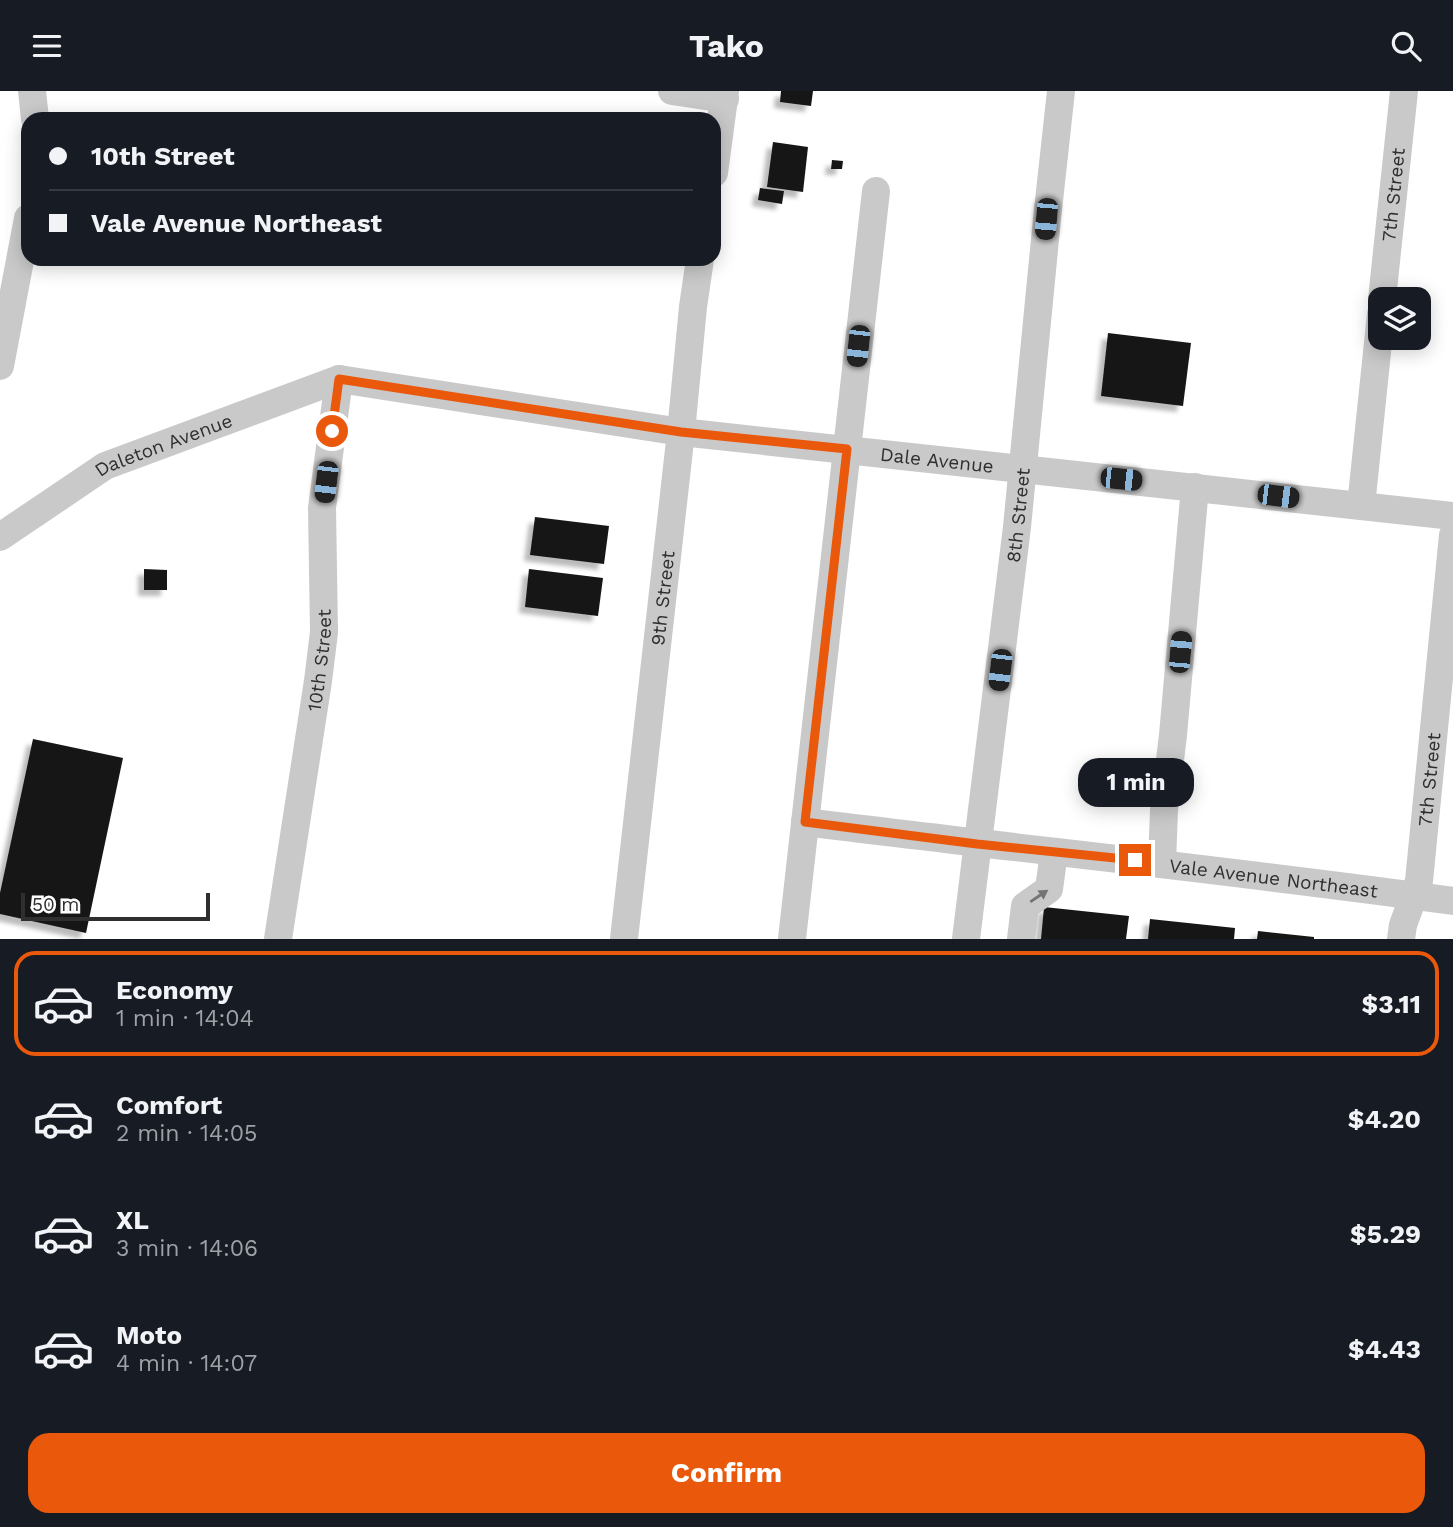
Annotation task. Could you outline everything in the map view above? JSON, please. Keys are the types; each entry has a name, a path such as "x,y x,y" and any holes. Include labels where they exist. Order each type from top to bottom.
{"street":[{"path":"33,91 34,112"},
{"path":"672,91 725,95 721,123"},
{"name":"8th Street","path":"966,939 1023,469 1046,219 1061,91"},
{"name":"7th Street","path":"1383,287 1404,91"},
{"path":"792,939 876,191"},
{"path":"0,366 18,227"},
{"name":"9th Street","path":"624,939 681,432 692,307 699,266"},
{"path":"1361,506 1377,350"},
{"name":"Dale Avenue","path":"339,379 681,432 1453,516"},
{"name":"Daleton Avenue","path":"0,537 105,466 339,379"},
{"name":"10th Street","path":"278,939 324,632 323,508 339,379"},
{"path":"1162,863 1164,810 1195,487"},
{"name":"7th Street","path":"1401,939 1403,925 1419,881 1445,701 1453,535"},
{"name":"Vale Avenue Northeast","path":"805,822 977,844 1162,863 1453,901"},
{"path":"1021,939 1025,906 1049,889 1054,852"}],"building":[{"path":"781,91 813,91 811,106 780,102"},
{"path":"773,142 808,147 803,192 767,187"},
{"path":"832,160 843,161 842,169 831,169"},
{"path":"760,188 784,191 782,204 758,200"},
{"path":"1108,333 1191,343 1183,406 1101,396"},
{"path":"535,517 609,526 604,564 530,555"},
{"path":"144,569 167,570 167,590 144,590"},
{"path":"529,569 603,578 598,616 525,607"},
{"path":"33,739 123,758 86,933 0,914 0,893"},
{"path":"1044,907 1129,916 1126,939 1041,939"},
{"path":"1150,919 1235,928 1234,939 1148,939"},
{"path":"1258,931 1314,937 1314,939 1257,939"}],"route":[{"path":"332,431 339,379 681,432 847,449 805,822 977,844 1135,860"}]}
